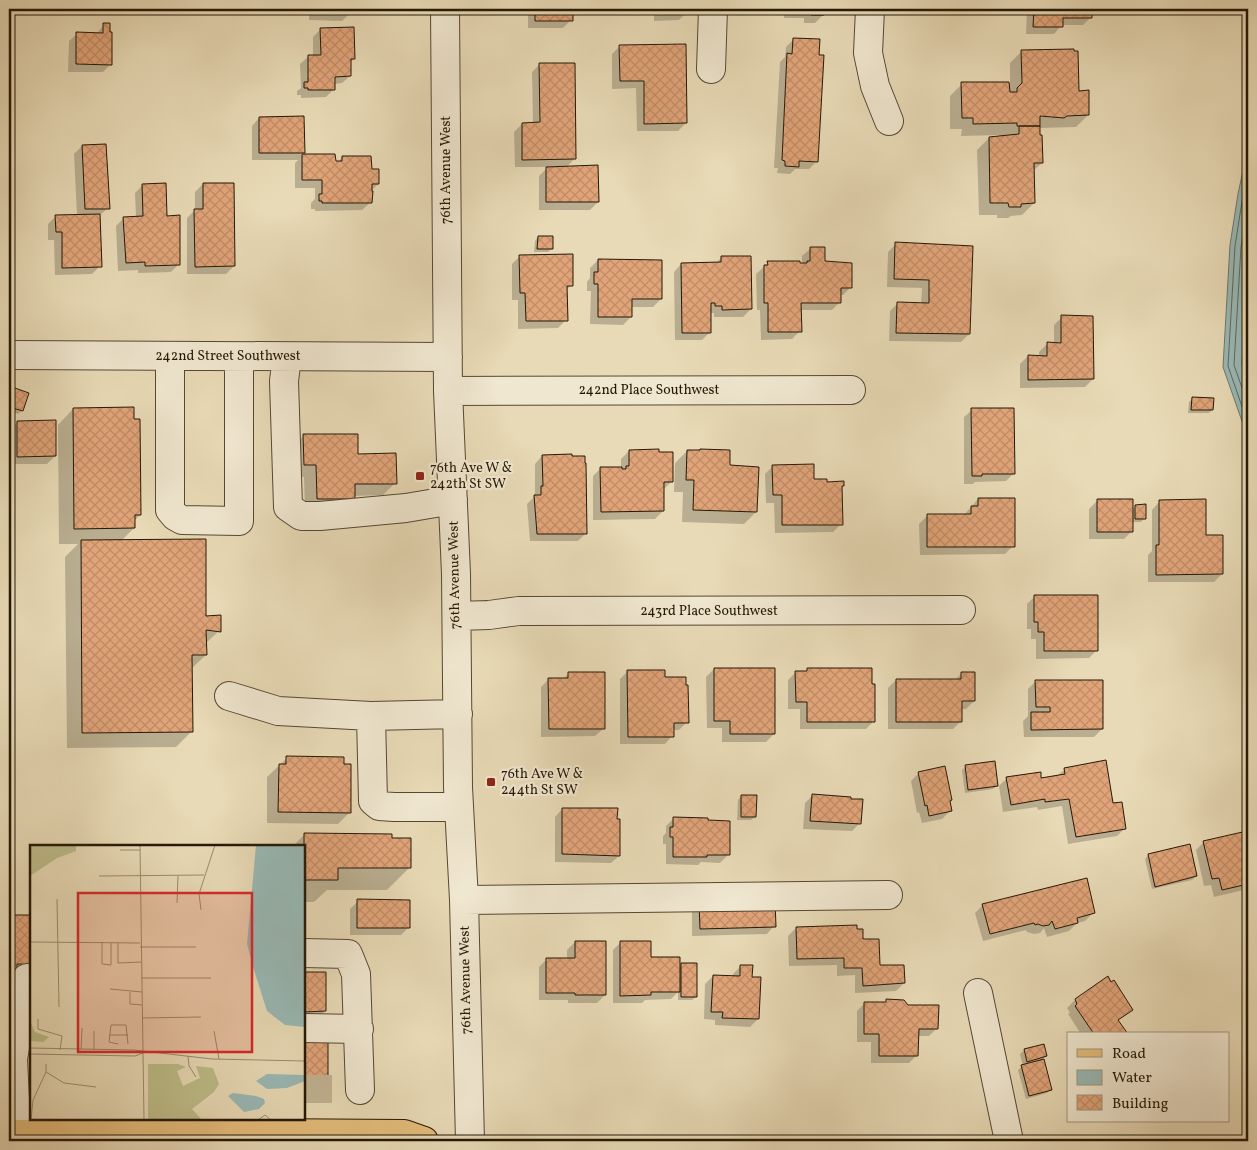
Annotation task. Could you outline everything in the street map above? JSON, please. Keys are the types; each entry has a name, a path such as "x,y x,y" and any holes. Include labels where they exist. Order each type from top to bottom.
{"main road":[{"path":"15,1134 111,1126 404,1134 424,1141"}],"street":[{"name":"76th Avenue West","path":"445,9 448,391 457,616 459,807 464,900 470,1141"},
{"path":"711,69 713,9"},
{"path":"870,9 868,53 875,86 889,121"},
{"name":"242nd Street Southwest","path":"9,355 448,357"},
{"path":"170,356 170,510 182,520 239,521 239,356"},
{"path":"287,356 284,381 288,507 301,516 320,516 406,508 453,500"},
{"name":"242nd Place Southwest","path":"448,391 851,390"},
{"name":"243rd Place Southwest","path":"457,616 489,615 519,611 962,610"},
{"path":"229,696 278,711 371,716 458,714"},
{"path":"371,716 373,801 379,806 459,807"},
{"path":"464,900 888,895"},
{"path":"305,953 348,954 356,974 360,1090"},
{"path":"15,1134 13,1059 27,978"},
{"path":"978,993 1009,1141"},
{"path":"305,1028 358,1028"}],"water":[{"path":"1248,147 1248,449 1243,424 1223,367 1230,245"}],"building":[{"path":"317,9 351,9 351,13 317,13"},
{"path":"535,9 573,9 573,21 535,21"},
{"path":"661,9 688,9 688,13 661,13"},
{"path":"792,9 824,9 824,15 811,15 811,10"},
{"path":"1034,9 1092,9 1092,18 1063,18 1063,27 1033,27"},
{"path":"103,23 110,23 110,32 112,32 112,65 76,64 76,32 103,33"},
{"path":"354,27 355,59 351,59 351,76 335,77 335,90 308,90 308,88 304,88 304,82 308,82 308,55 321,55 320,28"},
{"path":"793,38 820,39 819,55 824,55 818,162 799,161 799,167 785,166 785,161 782,160 787,53 792,54"},
{"path":"686,44 687,123 644,124 644,81 620,81 619,45"},
{"path":"1074,49 1074,51 1078,51 1079,91 1089,90 1089,115 1067,116 1064,118 1040,116 1040,126 1017,126 1017,123 973,124 973,118 962,118 961,82 1009,82 1010,92 1017,92 1017,88 1022,83 1021,50"},
{"path":"539,63 575,63 576,159 522,160 522,123 540,122"},
{"path":"304,116 305,153 259,153 259,117"},
{"path":"1019,126 1040,126 1040,135 1042,135 1043,163 1034,163 1035,203 1021,204 1021,207 1009,207 1008,203 990,203 989,137 1019,134"},
{"path":"106,144 110,209 85,209 82,145"},
{"path":"302,154 335,154 336,161 342,161 342,156 371,156 372,169 379,169 379,184 372,184 372,203 322,203 322,201 319,201 319,194 322,194 322,180 302,180"},
{"path":"598,165 599,202 546,202 546,167"},
{"path":"166,183 167,216 180,215 180,265 145,266 145,262 126,263 123,217 143,216 142,184"},
{"path":"203,183 234,183 235,266 195,267 194,209 203,209"},
{"path":"100,214 102,267 62,268 62,232 56,232 55,215"},
{"path":"538,236 553,236 553,249 537,249"},
{"path":"895,242 973,246 970,334 896,333 897,302 929,303 929,280 894,279"},
{"path":"810,247 825,247 825,261 852,263 852,288 841,288 841,303 801,303 802,332 768,332 768,303 764,303 764,265 768,265 767,261 800,261 800,263 807,263 807,261 810,261"},
{"path":"573,254 573,286 567,286 568,321 526,321 525,293 520,293 519,255"},
{"path":"721,256 751,256 752,309 722,310 722,306 715,306 715,303 711,303 711,333 682,333 681,263 721,262"},
{"path":"598,259 662,260 662,299 632,299 632,317 598,317 598,284 594,284 594,272 598,272"},
{"path":"1061,315 1093,316 1094,379 1028,380 1028,355 1047,356 1047,342 1061,343"},
{"path":"12,387 29,393 23,411 9,407"},
{"path":"1192,397 1214,398 1213,410 1191,410"},
{"path":"134,407 134,419 140,419 141,515 135,515 135,528 74,529 73,408"},
{"path":"971,408 1014,408 1015,474 982,474 982,476 972,476"},
{"path":"56,420 56,456 17,457 17,421"},
{"path":"303,434 358,434 358,454 396,453 397,484 355,484 355,499 317,499 316,465 304,465"},
{"path":"659,449 659,452 673,452 673,482 664,482 664,511 601,512 600,467 622,467 622,469 626,469 626,466 629,466 629,450"},
{"path":"687,450 730,450 730,465 759,467 757,512 693,510 694,480 686,480"},
{"path":"572,454 572,456 585,456 587,534 537,534 534,495 541,495 541,486 543,486 542,455"},
{"path":"814,464 814,479 827,479 827,482 844,481 844,486 842,486 843,525 782,525 782,495 773,495 772,465"},
{"path":"978,498 1015,498 1015,547 927,547 927,514 971,514 971,506 978,506"},
{"path":"1097,499 1133,499 1133,532 1097,532"},
{"path":"1206,499 1206,535 1223,535 1223,574 1156,575 1156,545 1159,545 1159,500"},
{"path":"1146,504 1146,519 1135,519 1135,505"},
{"path":"206,539 206,616 221,615 221,632 206,630 207,655 192,655 193,732 82,733 81,540"},
{"path":"1034,595 1098,595 1098,651 1044,651 1044,632 1038,632 1038,622 1034,622"},
{"path":"714,668 775,668 775,734 730,734 730,721 714,721"},
{"path":"807,668 872,668 872,684 875,684 875,722 807,722 807,702 796,702 795,671 807,671"},
{"path":"627,670 665,670 665,677 686,677 689,723 674,723 674,737 628,737"},
{"path":"568,672 605,672 605,729 549,729 548,678 568,678"},
{"path":"961,672 975,672 975,701 962,701 962,722 896,722 896,679 961,679"},
{"path":"1035,680 1103,680 1103,729 1031,730 1031,712 1050,712 1050,707 1036,707"},
{"path":"286,756 344,757 344,764 351,764 351,813 278,812 279,764 286,764"},
{"path":"1106,760 1113,803 1122,802 1126,829 1076,837 1069,799 1045,802 1045,799 1011,805 1006,777 1041,772 1041,778 1065,774 1064,768"},
{"path":"995,761 998,786 968,790 965,765"},
{"path":"945,766 952,800 950,801 952,811 929,816 918,772"},
{"path":"812,794 863,799 861,824 810,821"},
{"path":"741,795 757,795 756,817 741,817"},
{"path":"562,808 618,808 617,819 620,819 620,856 562,854"},
{"path":"673,817 730,821 730,855 673,857 673,837 670,837 670,827 673,827"},
{"path":"1247,831 1248,884 1222,890 1219,878 1212,879 1203,841"},
{"path":"304,833 392,834 392,838 411,838 411,868 338,868 338,880 305,880"},
{"path":"1190,844 1197,876 1155,887 1148,854"},
{"path":"1087,878 1095,913 1077,918 1078,923 1055,929 1052,921 1049,925 1043,926 1035,925 1034,923 990,934 982,904"},
{"path":"357,899 410,900 410,928 357,928"},
{"path":"775,900 776,927 700,929 699,902"},
{"path":"9,915 30,915 30,967 22,967 22,964 17,964 17,1007 9,1007"},
{"path":"857,925 857,929 863,929 863,939 879,939 880,965 904,965 905,983 863,986 862,968 844,968 844,958 797,959 796,927"},
{"path":"575,941 606,941 606,995 546,993 546,958 575,958"},
{"path":"620,941 651,941 651,957 680,957 680,992 651,992 651,995 620,996"},
{"path":"681,963 697,963 697,997 681,997"},
{"path":"740,965 753,965 752,977 761,977 759,1019 722,1018 723,1012 711,1012 713,975 740,976"},
{"path":"305,972 326,972 326,1011 305,1012"},
{"path":"1108,976 1111,982 1114,980 1133,1010 1118,1020 1127,1032 1093,1032 1075,1006 1077,1004 1075,999"},
{"path":"886,999 904,1000 908,1005 939,1005 938,1029 919,1029 918,1056 879,1056 879,1034 864,1034 864,1002 886,1002"},
{"path":"305,1035 328,1035 328,1099 305,1099"},
{"path":"1044,1044 1047,1056 1027,1062 1024,1049"},
{"path":"1044,1059 1052,1090 1029,1096 1021,1065"}],"tunnel":[{"path":"305,1089 336,1089"}],"place":[{"name":"76th Ave W & 242th St SW","path":"420,476"},
{"name":"76th Ave W & 244th St SW","path":"491,782"}]}
